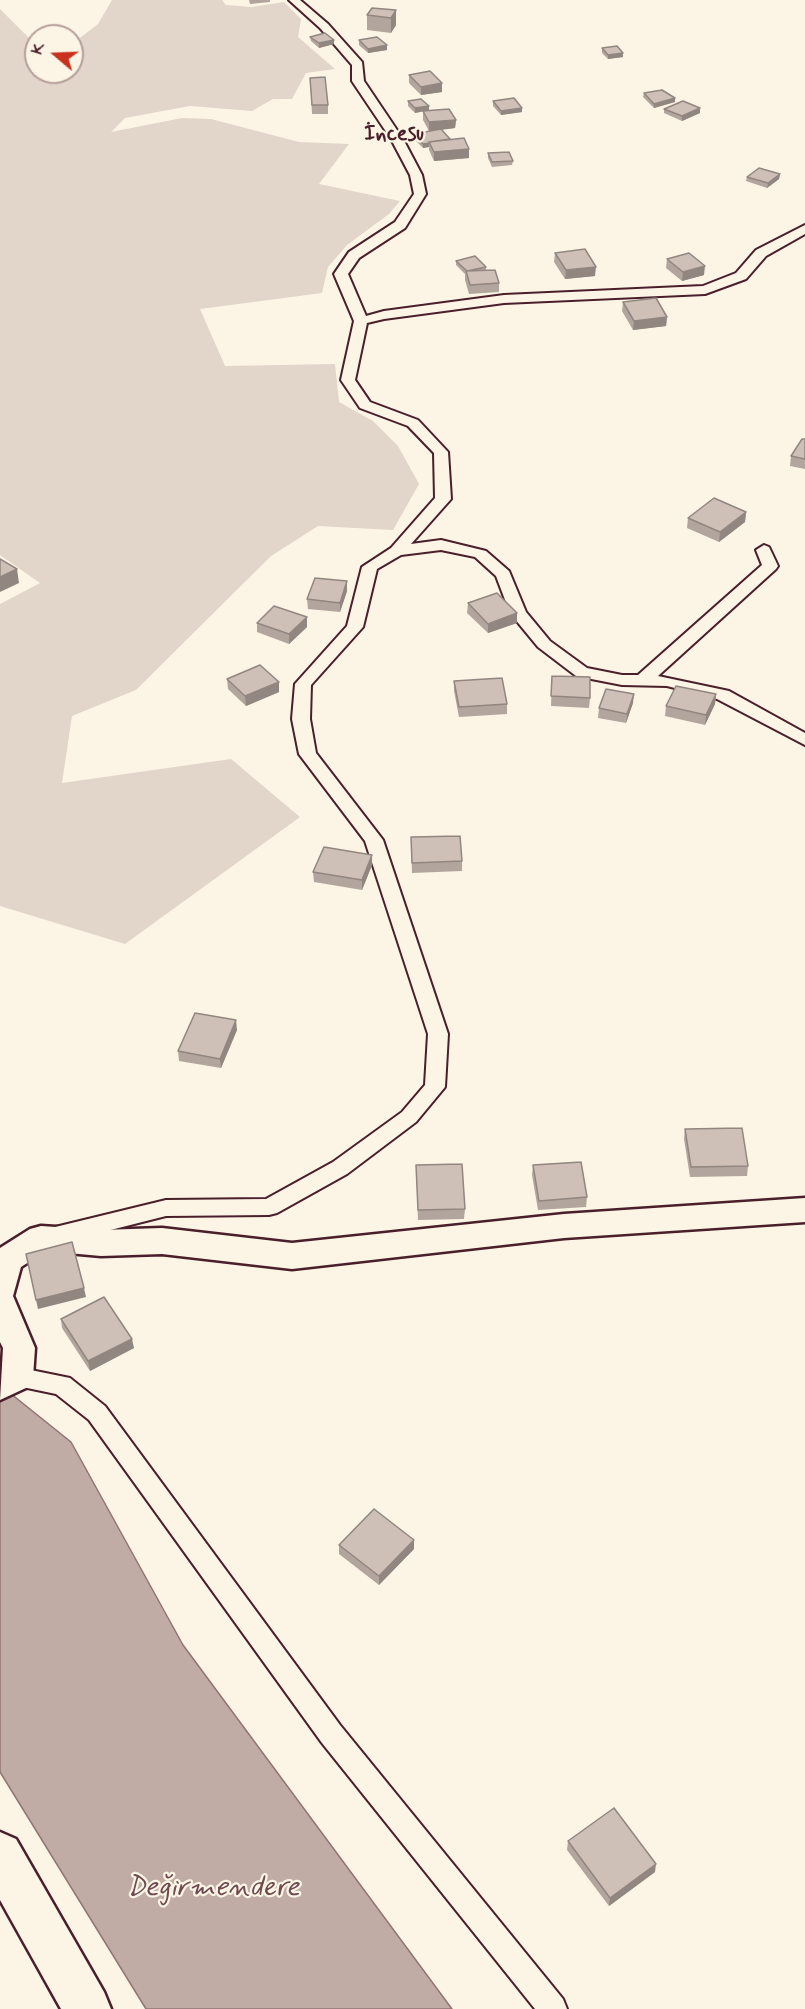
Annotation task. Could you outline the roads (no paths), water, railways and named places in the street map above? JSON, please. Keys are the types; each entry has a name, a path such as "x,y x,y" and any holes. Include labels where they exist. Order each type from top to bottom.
{"highway":[{"path":"0,1856 87,2009"}],"street":[{"path":"0,1291 3,1259 40,1238 166,1208 269,1207 340,1168 409,1117 435,1088 438,1034 374,840 308,754 301,719 303,684 355,627 370,567 397,551 443,500 441,452 413,423 365,405 348,380 361,321 341,274 354,255 400,225 420,194 416,175 397,139 358,81 358,64 324,26 294,0"},
{"path":"361,321 384,315 504,299 705,290 741,276 761,253 805,229"},
{"path":"397,551 441,545 480,554 503,574 518,613 544,644 582,672 622,680 666,681 723,695 805,740"},
{"path":"643,680 770,566 764,550"},
{"path":"40,1238 101,1243 162,1241 292,1256 564,1226 805,1210"},
{"path":"0,1302 19,1348 8,1382 62,1385 97,1413 331,1734 553,2009"}],"water":[{"name":"Değirmendere","path":"0,1385 71,1442 183,1645 452,2009 146,2009 0,1772"}],"district":[{"name":"İncesu","path":"394,135"}]}
